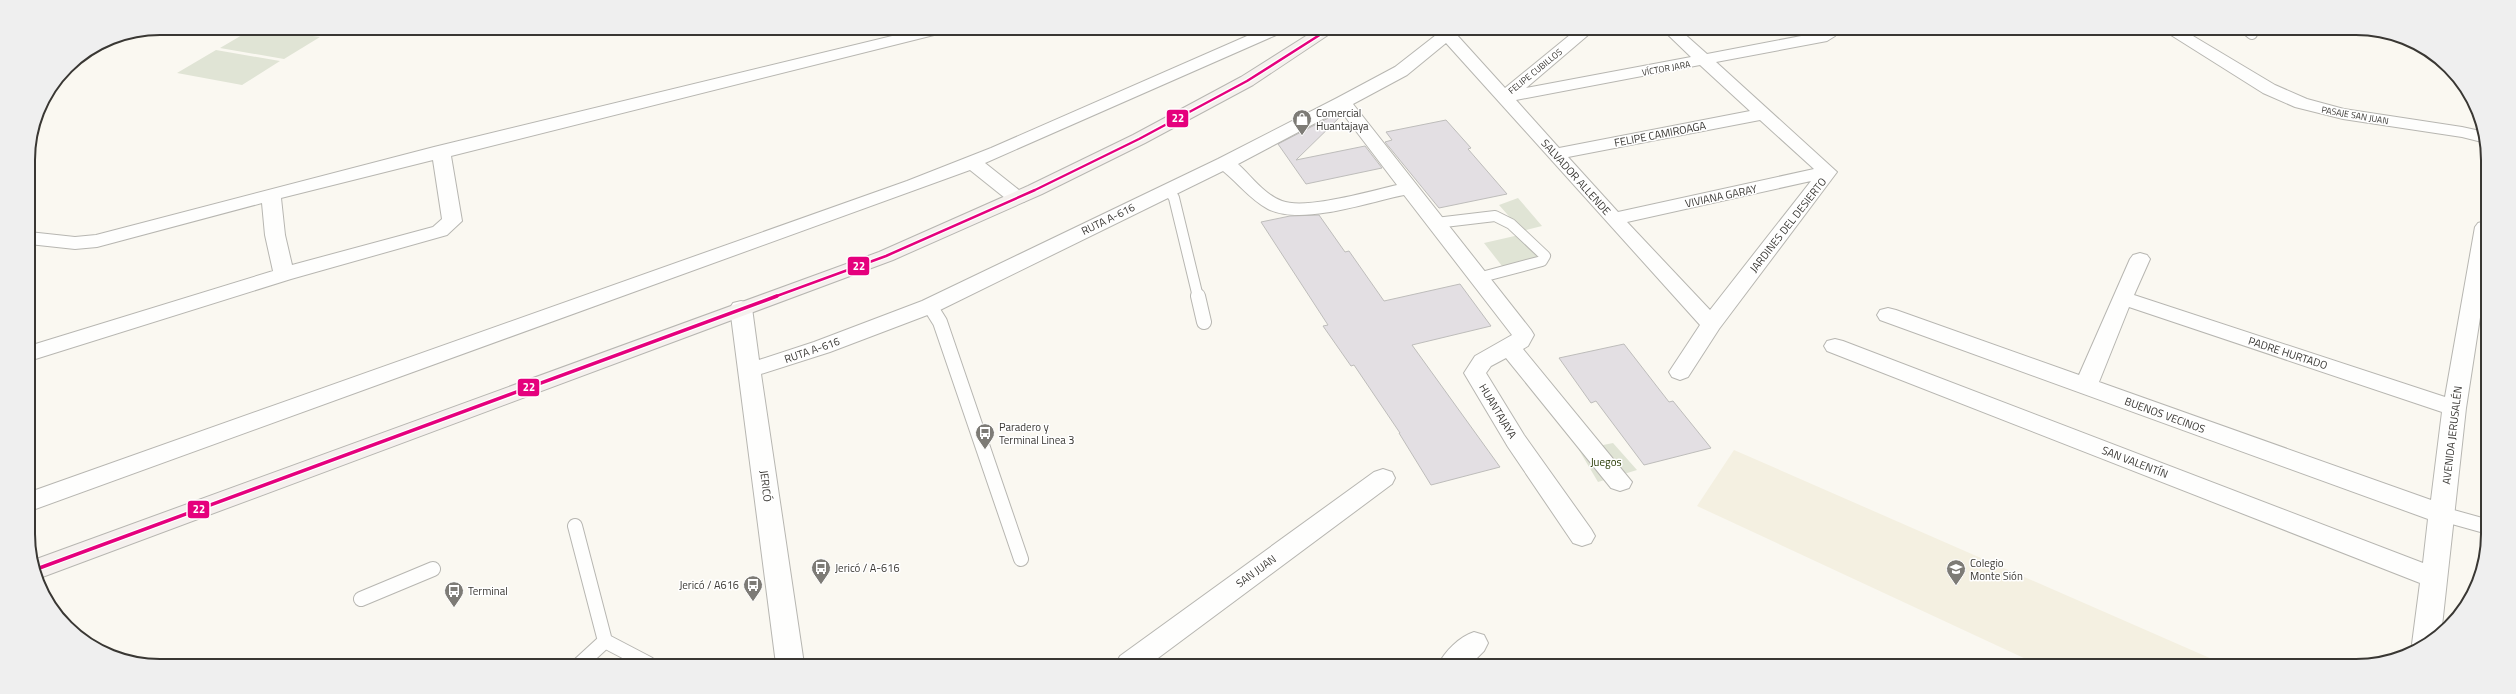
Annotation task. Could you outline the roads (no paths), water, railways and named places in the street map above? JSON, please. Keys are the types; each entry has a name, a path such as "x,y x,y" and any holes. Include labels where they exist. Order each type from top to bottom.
{"main road":[{"path":"40,568 741,308 886,256 1016,198 1139,139 1247,81 1320,35"}],"street":[{"path":"35,239 75,243 97,241 441,151 915,35"},
{"path":"35,500 503,334 972,162 1263,35"},
{"name":"RUTA A-616","path":"751,370 822,348 930,306 1225,163 1401,71 1442,35"},
{"name":"SALVADOR ALLENDE","path":"1450,35 1613,219 1711,324"},
{"name":"FELIPE CUBILLOS","path":"1504,97 1580,35"},
{"name":"JARDINES DEL DESIERTO","path":"1676,35 1828,172 1711,324 1680,372"},
{"name":"PASAJE SAN JUAN","path":"2179,35 2269,88 2301,104 2343,114 2462,132 2479,136"},
{"name":"VÍCTOR JARA","path":"1504,97 1705,61 1827,36"},
{"name":"HUANTAJAYA","path":"1344,102 1408,188 1523,335 1520,341 1483,361 1475,373 1516,441 1582,536"},
{"name":"FELIPE CAMIROAGA","path":"1556,154 1764,114"},
{"path":"35,352 284,274 440,231 452,222 441,151"},
{"path":"972,162 1016,198"},
{"path":"1225,163 1268,200 1278,206 1309,208 1408,188"},
{"name":"VIVIANA GARAY","path":"1613,219 1828,172"},
{"path":"271,195 275,235 284,274"},
{"name":"AVENIDA JERUSALÉN","path":"2427,637 2454,408 2481,255"},
{"path":"2086,386 2122,298 2140,259"},
{"name":"PADRE HURTADO","path":"2122,298 2454,408"},
{"name":"JERICÓ","path":"741,308 751,370 789,659"},
{"name":"BUENOS VECINOS","path":"1888,315 2442,514"},
{"name":"SAN VALENTÍN","path":"1835,346 2434,578"},
{"path":"1509,347 1620,482"},
{"name":"SAN JUAN","path":"1137,659 1383,478"},
{"path":"1458,659 1474,643"}],"lane":[{"path":"1169,190 1174,198 1185,238 1204,322"},
{"path":"1436,223 1495,216 1511,224 1545,256 1545,259 1542,262 1478,278"},
{"path":"930,306 940,322 1021,559"},
{"path":"2442,514 2481,525"},
{"path":"575,526 605,640 640,659"},
{"path":"361,599 433,569"},
{"path":"585,659 605,640"}],"place":[{"name":"Comercial Huantajaya","path":"1302,136"},
{"name":"Paradero y Terminal Linea 3","path":"985,450"},
{"name":"Jericó / A-616","path":"821,585"},
{"name":"Colegio Monte Sión","path":"1956,586"},
{"name":"Jericó / A616","path":"753,602"},
{"name":"Terminal","path":"454,608"}],"park label":[{"name":"Juegos","path":"1606,462"}]}
